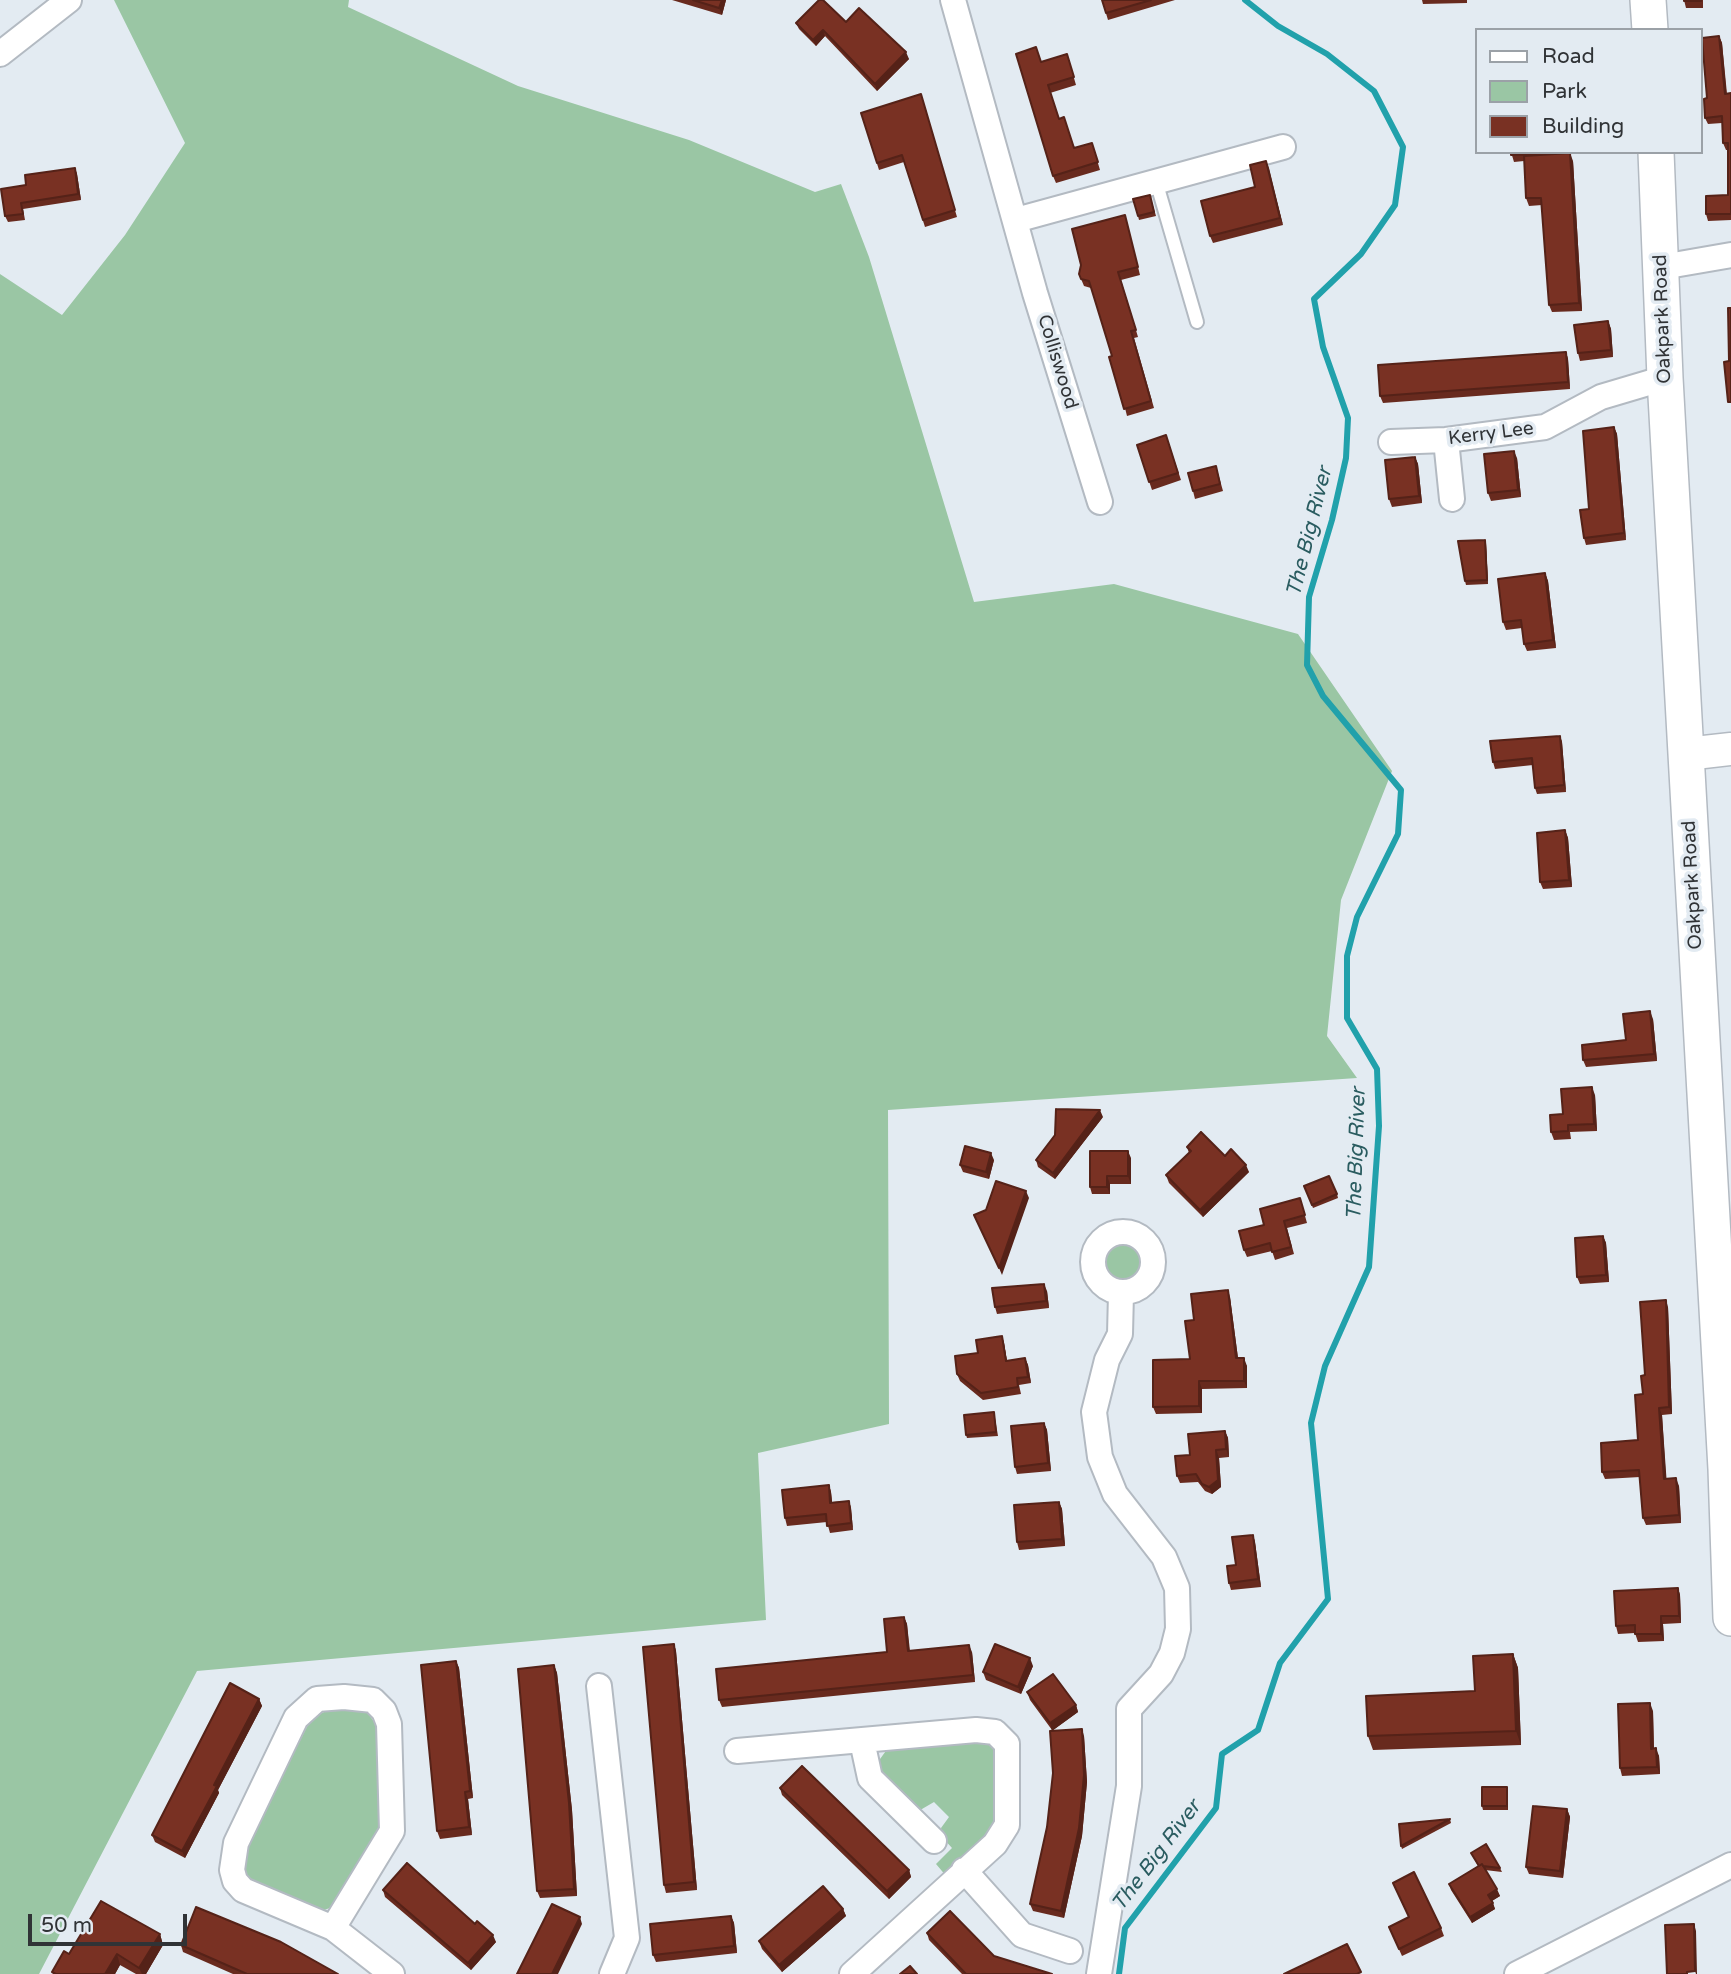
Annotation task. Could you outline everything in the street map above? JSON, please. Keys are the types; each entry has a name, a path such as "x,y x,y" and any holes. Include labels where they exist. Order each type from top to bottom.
{"main road":[{"path":"1648,0 1650,28"},
{"name":"Oakpark Road","path":"1656,154 1665,378 1686,754 1723,1258 1731,1618"}],"street":[{"path":"0,54 69,0"},
{"name":"Colliswood","path":"953,0 1100,502"},
{"path":"1016,220 1283,147"},
{"path":"1662,267 1731,256"},
{"name":"Kerry Lee","path":"1391,442 1446,440 1545,427 1601,397 1665,378"},
{"path":"1446,440 1452,499"},
{"path":"1686,754 1731,749"},
{"path":"1099,1974 1129,1786 1129,1709 1161,1674 1172,1653 1178,1629 1177,1588 1164,1557 1115,1494 1100,1457 1094,1412 1107,1360 1120,1334 1121,1293"},
{"path":"600,1686 626,1938 612,1974"},
{"path":"334,1928 392,1830 389,1724 384,1711 373,1700 344,1697 317,1699 296,1718 236,1843 232,1870 235,1881 243,1890 334,1928 392,1974"},
{"path":"737,1751 976,1730 995,1732 1007,1744 1007,1825 995,1844 852,1974"},
{"path":"862,1741 870,1778 934,1841"},
{"path":"1517,1974 1731,1865"},
{"path":"964,1870 1022,1935 1070,1951"}],"lane":[{"path":"1156,181 1197,322"}],"green space":[{"path":"114,0 349,0 348,7 518,86 689,140 815,192 841,184 869,257 974,602 1114,584 1298,634 1392,771 1341,900 1327,1036 1357,1078 888,1110 889,1424 758,1453 766,1620 197,1671 39,1974 0,1974 0,274 62,315 125,235 185,143"},
{"path":"1123,1244 1136,1250 1142,1263 1136,1276 1123,1282 1110,1276 1104,1263 1110,1250"},
{"path":"351,1707 366,1711 379,1728 381,1832 337,1905 322,1911 249,1882 240,1871 241,1855 312,1717 329,1710"},
{"path":"982,1739 994,1744 998,1753 995,1830 947,1877 936,1864 952,1848 943,1838 941,1828 949,1817 934,1802 922,1809 912,1809 875,1766 888,1748"}],"building":[{"path":"693,0 722,0 719,8"},
{"path":"819,0 823,0 846,22 859,8 906,52 875,84 823,30 813,40 796,23"},
{"path":"1102,0 1151,0 1106,13"},
{"path":"1719,36 1725,94 1731,93 1731,214 1706,214 1706,196 1728,195 1728,143 1723,143 1722,116 1705,118 1704,99 1707,98 1703,38"},
{"path":"1036,47 1041,62 1067,54 1074,77 1048,85 1059,119 1064,117 1074,148 1092,143 1098,162 1053,176 1016,54"},
{"path":"921,94 955,210 923,220 902,155 877,163 861,113"},
{"path":"1570,154 1579,303 1549,305 1541,198 1526,198 1524,156"},
{"path":"1266,161 1280,218 1210,236 1201,201 1255,187 1250,165"},
{"path":"75,168 78,194 21,203 23,214 5,216 1,189 26,185 25,175"},
{"path":"1150,195 1154,212 1138,216 1133,199"},
{"path":"1125,215 1138,267 1118,272 1136,330 1131,331 1151,401 1124,409 1109,357 1112,356 1089,281 1081,279 1079,274 1081,265 1072,229"},
{"path":"1728,308 1731,308 1731,402 1728,402 1724,362 1729,361"},
{"path":"1608,321 1611,350 1578,353 1574,325"},
{"path":"1566,352 1568,382 1380,396 1378,365"},
{"path":"1614,427 1624,533 1584,538 1580,510 1589,509 1583,431"},
{"path":"1166,435 1178,473 1149,482 1137,445"},
{"path":"1514,451 1518,490 1488,493 1484,454"},
{"path":"1415,457 1419,496 1389,499 1385,460"},
{"path":"1216,466 1220,484 1193,491 1188,473"},
{"path":"1485,540 1487,580 1465,581 1458,541"},
{"path":"1545,573 1553,640 1524,644 1521,620 1503,622 1498,579"},
{"path":"1560,736 1564,785 1535,788 1532,758 1493,762 1490,741"},
{"path":"1565,830 1569,880 1540,882 1537,833"},
{"path":"1650,1011 1654,1054 1583,1060 1582,1045 1626,1040 1623,1014"},
{"path":"1592,1087 1594,1124 1568,1125 1568,1131 1551,1132 1550,1115 1563,1114 1561,1089"},
{"path":"1056,1109 1100,1110 1053,1173 1036,1160 1055,1135"},
{"path":"1201,1132 1225,1156 1231,1149 1246,1165 1200,1210 1166,1175 1191,1151 1187,1147"},
{"path":"965,1146 991,1153 986,1172 960,1165"},
{"path":"1090,1151 1128,1151 1128,1176 1107,1176 1107,1187 1090,1187"},
{"path":"1329,1176 1337,1194 1312,1205 1304,1186"},
{"path":"996,1181 1026,1191 999,1268 974,1215 986,1210"},
{"path":"1300,1198 1305,1215 1284,1221 1291,1247 1272,1252 1270,1243 1244,1250 1239,1231 1264,1225 1260,1209"},
{"path":"1603,1236 1606,1275 1577,1277 1575,1238"},
{"path":"1044,1284 1046,1301 995,1307 992,1288"},
{"path":"1228,1290 1236,1358 1244,1358 1244,1381 1199,1381 1199,1406 1153,1407 1153,1360 1190,1359 1185,1321 1194,1320 1191,1294"},
{"path":"1666,1300 1669,1407 1659,1408 1664,1479 1676,1478 1679,1515 1643,1518 1639,1470 1602,1472 1601,1443 1638,1440 1635,1395 1643,1394 1641,1376 1645,1375 1640,1302"},
{"path":"1002,1336 1006,1361 1025,1358 1028,1377 1017,1378 1018,1387 981,1393 957,1374 955,1356 978,1353 976,1340"},
{"path":"994,1412 996,1432 966,1435 964,1415"},
{"path":"1044,1423 1048,1463 1015,1467 1011,1426"},
{"path":"1225,1431 1226,1449 1216,1450 1218,1480 1209,1487 1202,1484 1196,1474 1177,1476 1175,1456 1190,1455 1188,1434"},
{"path":"829,1485 830,1503 849,1501 851,1523 827,1526 826,1514 785,1518 782,1490"},
{"path":"1059,1502 1062,1539 1017,1542 1014,1505"},
{"path":"1253,1535 1258,1579 1229,1583 1227,1566 1236,1565 1232,1537"},
{"path":"1678,1588 1679,1616 1661,1616 1661,1634 1635,1634 1635,1625 1616,1626 1614,1591"},
{"path":"904,1617 908,1651 969,1645 973,1675 719,1700 716,1669 887,1652 884,1619"},
{"path":"674,1644 694,1882 664,1885 643,1647"},
{"path":"995,1644 1030,1658 1018,1687 983,1672"},
{"path":"1513,1654 1516,1731 1368,1736 1366,1696 1475,1691 1473,1656"},
{"path":"456,1661 470,1791 465,1792 469,1827 437,1831 421,1665"},
{"path":"554,1665 569,1803 574,1889 537,1891 518,1669"},
{"path":"1053,1674 1076,1705 1050,1723 1027,1692"},
{"path":"230,1683 259,1699 182,1851 152,1835"},
{"path":"1650,1703 1651,1749 1656,1748 1657,1767 1620,1768 1618,1704"},
{"path":"1082,1729 1084,1775 1079,1828 1061,1911 1030,1904 1047,1827 1053,1773 1050,1731"},
{"path":"802,1766 909,1870 887,1891 780,1788"},
{"path":"1482,1787 1507,1787 1507,1806 1482,1806"},
{"path":"1533,1806 1567,1809 1560,1871 1526,1867"},
{"path":"1450,1819 1401,1846 1399,1824"},
{"path":"1486,1844 1500,1868 1482,1864 1479,1866 1471,1853"},
{"path":"407,1863 475,1924 477,1921 493,1935 468,1963 383,1890"},
{"path":"1482,1864 1497,1889 1488,1895 1493,1903 1470,1917 1449,1884"},
{"path":"1414,1872 1441,1928 1399,1949 1389,1927 1409,1917 1393,1883"},
{"path":"823,1886 843,1909 779,1965 759,1941"},
{"path":"101,1901 160,1934 139,1968 117,1954 105,1974 52,1972 64,1951 69,1954"},
{"path":"552,1904 580,1917 552,1974 517,1974"},
{"path":"196,1907 281,1942 338,1974 247,1974 181,1945"},
{"path":"950,1911 994,1956 1052,1974 966,1974 927,1933"},
{"path":"731,1916 734,1946 653,1955 650,1924"},
{"path":"1694,1924 1695,1971 1687,1974 1667,1974 1665,1925"},
{"path":"1347,1944 1361,1972 1357,1974 1284,1974"},
{"path":"910,1966 917,1974 900,1974"}],"waterway":[{"name":"The Big River","path":"1119,1974 1125,1928 1216,1808 1222,1754 1258,1730 1280,1663 1328,1599 1311,1423 1325,1366 1369,1267 1379,1126 1377,1069 1347,1018 1347,956 1357,917 1398,834 1401,790 1323,696 1307,665 1309,597 1332,520 1346,458 1348,418 1323,347 1314,299 1361,254 1395,205 1403,147 1374,91 1327,54 1278,26 1245,0"}]}
